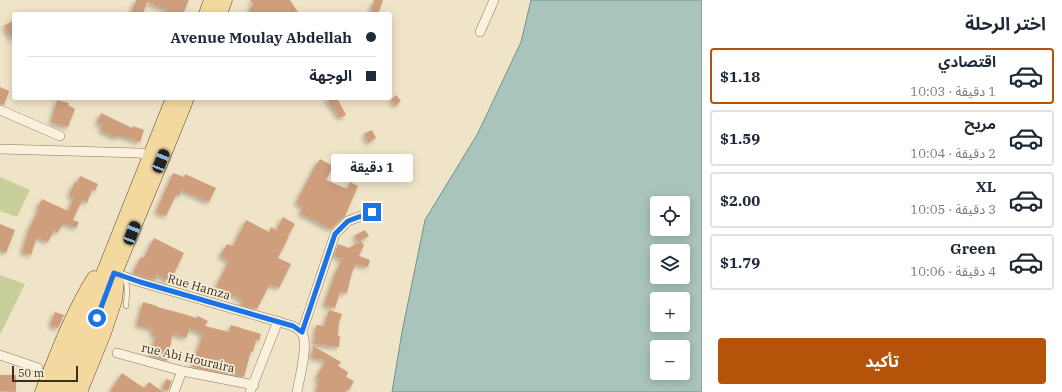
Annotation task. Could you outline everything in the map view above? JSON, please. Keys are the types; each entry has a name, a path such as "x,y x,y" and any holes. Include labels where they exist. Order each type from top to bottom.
{"main road":[{"path":"207,12 211,0"},
{"path":"221,12 225,0"},
{"path":"56,392 172,100"},
{"path":"80,392 104,333 115,300 117,283 132,233 186,100"},
{"path":"42,392 67,331 87,290 111,256"},
{"path":"68,392 120,275"}],"street":[{"path":"480,32 494,0"},
{"path":"0,110 60,136"},
{"path":"0,149 132,152 150,155"},
{"path":"297,392 305,349 305,341 302,332 335,234 348,221 372,212"},
{"name":"Rue Hamza","path":"120,275 293,326 302,332"},
{"path":"252,388 278,322"},
{"name":"rue Abi Houraira","path":"117,354 182,372 252,388"},
{"path":"0,355 38,368"},
{"path":"174,392 182,372"}],"lane":[{"path":"120,275 128,292 126,306"}],"green space":[{"path":"0,177 30,190 17,217 0,211"},
{"path":"0,275 25,284 0,335"}],"water":[{"path":"531,0 702,0 702,392 392,392 402,332 425,220 478,133 521,42"}],"building":[{"path":"136,0 189,0 184,12 167,12 168,10 147,2 144,12 132,12"},
{"path":"250,0 290,0 298,12 251,12 249,9 254,5"},
{"path":"374,0 383,0 379,12 371,11"},
{"path":"12,21 12,39 4,26"},
{"path":"0,87 9,91 4,105 0,104"},
{"path":"396,95 401,101 396,106 391,100"},
{"path":"57,100 69,103 68,105 75,109 68,127 51,122"},
{"path":"327,100 338,100 346,115 340,118"},
{"path":"101,113 132,128 133,126 144,130 140,142 119,135 117,138 100,130 103,125 97,123"},
{"path":"372,130 376,138 368,143 364,134"},
{"path":"320,159 333,166 326,180 347,189 350,182 358,186 345,216 331,229 300,213 303,207 296,203"},
{"path":"173,173 184,177 185,174 216,188 209,202 182,190 179,196 176,195 166,216 156,212"},
{"path":"80,176 98,184 95,191 92,190 87,203 82,200 73,220 79,222 76,228 64,223 57,233 54,230 48,242 37,237 31,255 22,252 29,229 39,209 37,208 42,199 68,211 74,197 69,195 75,182 77,183"},
{"path":"283,217 295,224 278,258 291,264 279,288 270,284 257,309 240,305 243,300 216,287 229,261 220,256 227,244 233,246 246,220 269,232 271,227 276,230"},
{"path":"0,224 15,230 6,253 0,250"},
{"path":"365,230 369,236 358,242 354,236"},
{"path":"154,238 184,253 170,282 157,275 155,280 133,273 141,257 144,258"},
{"path":"361,241 364,245 359,256 370,260 368,267 356,264 352,272 347,293 340,292 335,308 324,305 336,271 342,259 334,256 338,244 349,248"},
{"path":"143,302 196,318 198,316 208,321 205,326 229,332 231,325 261,334 259,341 256,340 253,352 251,351 244,377 192,367 203,334 190,328 186,338 173,333 167,361 151,356 156,335 152,335 153,329 137,325"},
{"path":"329,310 342,314 339,323 339,347 314,344 316,325 324,326"},
{"path":"55,312 64,315 58,328 50,325"},
{"path":"313,346 341,362 338,366 348,372 346,377 354,381 349,390 348,389 345,392 316,392 319,380 316,378 326,360 312,358"},
{"path":"122,373 144,388 149,382 163,392 110,392"},
{"path":"0,375 16,375 16,392 0,391"},
{"path":"166,379 172,381 168,391 162,389"}],"route":[{"path":"97,318 114,273 140,282 293,326 302,332 335,234 348,221 372,212"}]}
